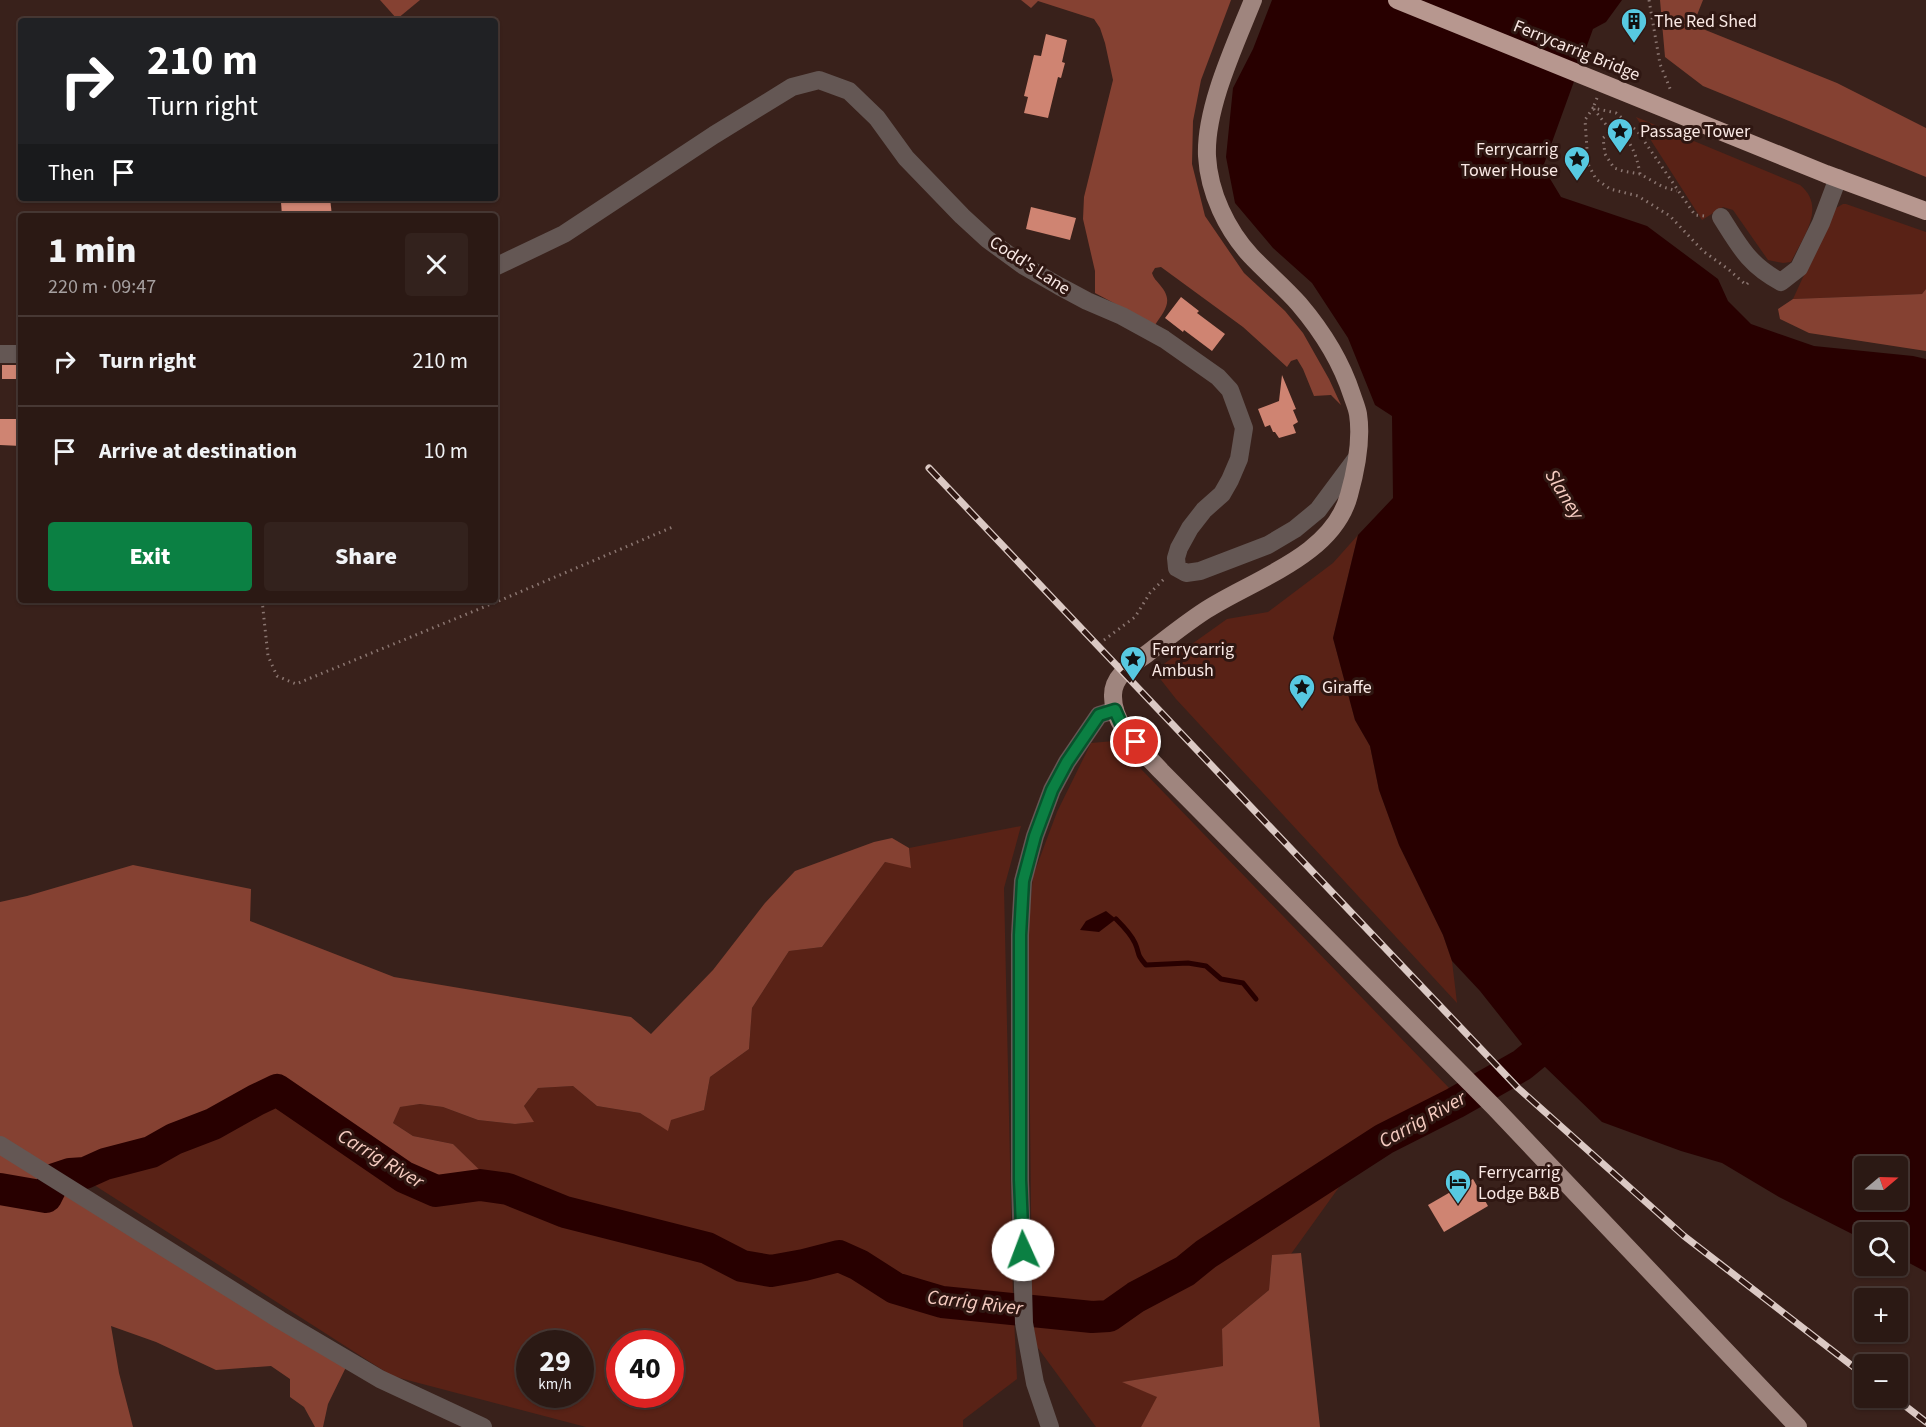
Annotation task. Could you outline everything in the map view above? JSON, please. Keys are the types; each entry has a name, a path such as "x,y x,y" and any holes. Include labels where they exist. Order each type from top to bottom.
{"highway":[{"name":"Ferrycarrig Bridge","path":"1397,0 1838,178 1926,211"}],"main road":[{"path":"1253,0 1230,58 1211,116 1207,156 1213,190 1229,227 1250,255 1298,303 1336,357 1358,413 1356,459 1348,497 1331,530 1296,559 1206,610 1131,665 1116,680 1113,695 1115,710 1123,728 1161,771 1494,1107 1797,1427"}],"street":[{"name":"Codd's Lane","path":"498,266 564,234 714,135 792,87 819,81 849,91 877,118 906,158 987,239 1024,266 1059,286 1164,339 1218,377 1230,390 1245,428 1239,459 1222,494 1204,510 1190,528 1179,548 1176,558 1177,568"},
{"path":"1721,217 1746,256 1763,273 1781,282 1799,268 1821,223 1838,178"},
{"path":"0,354 18,354"},
{"path":"1177,568 1186,573 1200,571 1268,545 1295,529 1318,510 1356,459"},
{"path":"1050,1427 1035,1383 1024,1323 1020,1156 1020,935 1023,881 1052,790 1067,762 1099,715 1115,710"},
{"path":"0,1145 280,1320 380,1379 483,1427"}],"path":[{"path":"1649,0 1660,64 1680,114"},
{"path":"1593,108 1611,131"},
{"path":"1593,108 1616,113 1638,132 1695,215 1721,217"},
{"path":"1593,108 1585,120 1588,164 1596,179 1610,189 1638,196 1670,216 1703,251 1728,268 1746,285 1763,273"},
{"path":"1640,174 1636,155 1630,142 1620,131 1611,131 1603,138 1605,154 1614,168 1640,174 1663,187 1678,192"},
{"path":"498,600 675,526"},
{"path":"1104,640 1135,617 1150,593 1177,568"},
{"path":"262,603 268,656 277,676 296,684 490,603"}],"shaded area":[{"path":"380,0 420,0 398,18"},
{"path":"1021,0 1231,0 1201,80 1193,121 1192,164 1205,216 1244,273 1285,311 1303,333 1341,405 1331,395 1314,396 1297,359 1291,361 1287,367 1243,327 1161,267 1155,268 1152,273 1167,296 1167,301 1165,310 1155,325 1095,293 1095,271 1083,219 1084,197 1113,80 1105,43 1094,19 1038,1 1031,8"},
{"path":"1660,0 1703,0 1693,25 1837,83 1926,128 1926,177 1703,86 1665,57"},
{"path":"1636,117 1800,185 1812,203 1812,212 1806,232 1791,262 1768,260 1733,210 1723,207 1702,220"},
{"path":"1843,204 1926,232 1926,289 1922,294 1793,299 1832,214"},
{"path":"1926,289 1926,351 1809,333 1780,319 1778,309 1793,299 1922,294"},
{"path":"1358,535 1333,638 1355,720 1370,746 1379,790 1399,845 1443,935 1452,961 1457,1003 1176,699 1154,671 1227,619 1268,612 1333,563"},
{"path":"1114,741 1451,1090 1346,1154 1342,1183 1291,1254 1272,1255 1269,1290 1222,1329 1223,1366 1123,1382 1158,1397 1141,1427 1096,1427 1035,1344 1032,1298 1028,929 1033,876 1057,812 1091,743"},
{"path":"1021,826 1004,888 1013,1299 1017,1379 963,1420 963,1427 586,1427 392,1376 91,1183 126,1167 174,1151 276,1103 365,1166 443,1202 495,1197 496,1187 453,1144 413,1136 393,1123 399,1107 420,1104 443,1107 478,1120 515,1124 533,1122 524,1106 538,1088 573,1086 597,1106 640,1113 668,1130 670,1120 704,1110 710,1077 749,1049 752,1008 789,951 822,947 885,862 911,867 909,848"},
{"path":"892,838 909,848 911,868 885,862 822,947 789,951 752,1008 749,1049 710,1077 704,1110 671,1120 668,1131 640,1113 597,1106 573,1086 538,1088 524,1106 534,1122 515,1124 478,1120 443,1107 420,1104 400,1107 393,1123 413,1136 453,1144 497,1187 480,1185 436,1191 407,1178 277,1090 213,1124 151,1152 105,1164 85,1173 70,1174 56,1179 349,1361 328,1404 323,1427 315,1427 304,1407 290,1397 290,1379 271,1366 216,1370 156,1342 111,1326 119,1373 133,1427 0,1427 0,902 133,865 251,889 250,921 394,977 631,1017 651,1034 713,970 765,903 795,871 874,842"},
{"path":"1301,1253 1320,1427 1141,1427 1157,1397 1122,1382 1223,1366 1222,1329 1269,1290 1272,1255"}],"water":[{"name":"Slaney","path":"1272,0 1622,0 1606,22 1593,29 1543,167 1561,197 1647,226 1718,279 1728,301 1751,324 1814,346 1926,359 1926,1272 1908,1262 1908,1222 1854,1222 1854,1235 1779,1197 1722,1163 1681,1151 1602,1122 1545,1067 1522,1065 1526,1049 1480,991 1452,961 1443,935 1399,845 1379,790 1370,746 1355,720 1333,638 1358,535 1393,498 1392,416 1375,405 1348,338 1312,283 1273,248 1235,203 1226,157 1233,88 1253,49"},
{"path":"1106,911 1116,919 1099,932 1080,930 1086,921"}],"building":[{"path":"1046,34 1067,40 1062,62 1065,63 1061,78 1058,77 1048,118 1024,113 1028,97 1024,96 1034,55 1041,56"},
{"path":"330,201 332,213 282,213 281,202"},
{"path":"1031,207 1076,218 1070,240 1026,229"},
{"path":"1181,297 1199,311 1197,313 1225,334 1212,351 1165,318"},
{"path":"2,365 18,365 18,379 2,379"},
{"path":"1282,375 1296,409 1293,410 1298,422 1293,425 1296,433 1279,438 1270,425 1265,427 1258,409 1279,401"},
{"path":"0,419 18,419 18,446 0,445"},
{"name":"Ferrycarrig Lodge B&B","path":"1473,1179 1488,1206 1444,1232 1428,1205"}],"waterway":[{"path":"1116,919 1131,936 1139,956 1146,965 1188,963 1206,966 1221,979 1243,983 1256,999"},
{"name":"Carrig River","path":"0,1189 46,1197 55,1179 70,1174 85,1173 105,1164 151,1152 174,1139 213,1124 277,1090 404,1177 436,1191 480,1185 508,1189 565,1212 707,1248 742,1266 771,1271 839,1256 859,1265 895,1288 942,1302 1092,1317 1109,1316 1136,1297 1185,1271 1206,1254 1384,1139 1455,1103 1522,1065 1556,1037"}],"railway":[{"path":"929,468 1518,1088 1684,1236 1854,1367"},
{"path":"1908,1408 1926,1422"}],"place":[{"name":"The Red Shed","path":"1634,44"},
{"name":"Passage Tower","path":"1620,154"},
{"name":"Ferrycarrig Tower House","path":"1577,182"},
{"name":"Ferrycarrig Ambush","path":"1133,682"},
{"name":"Giraffe","path":"1302,710"},
{"name":"Ferrycarrig Lodge B&B","path":"1458,1205"}],"route":[{"path":"1023,1250 1020,1180 1020,935 1023,881 1035,836 1052,790 1092,723 1099,715 1115,710 1123,728 1136,742"}]}
